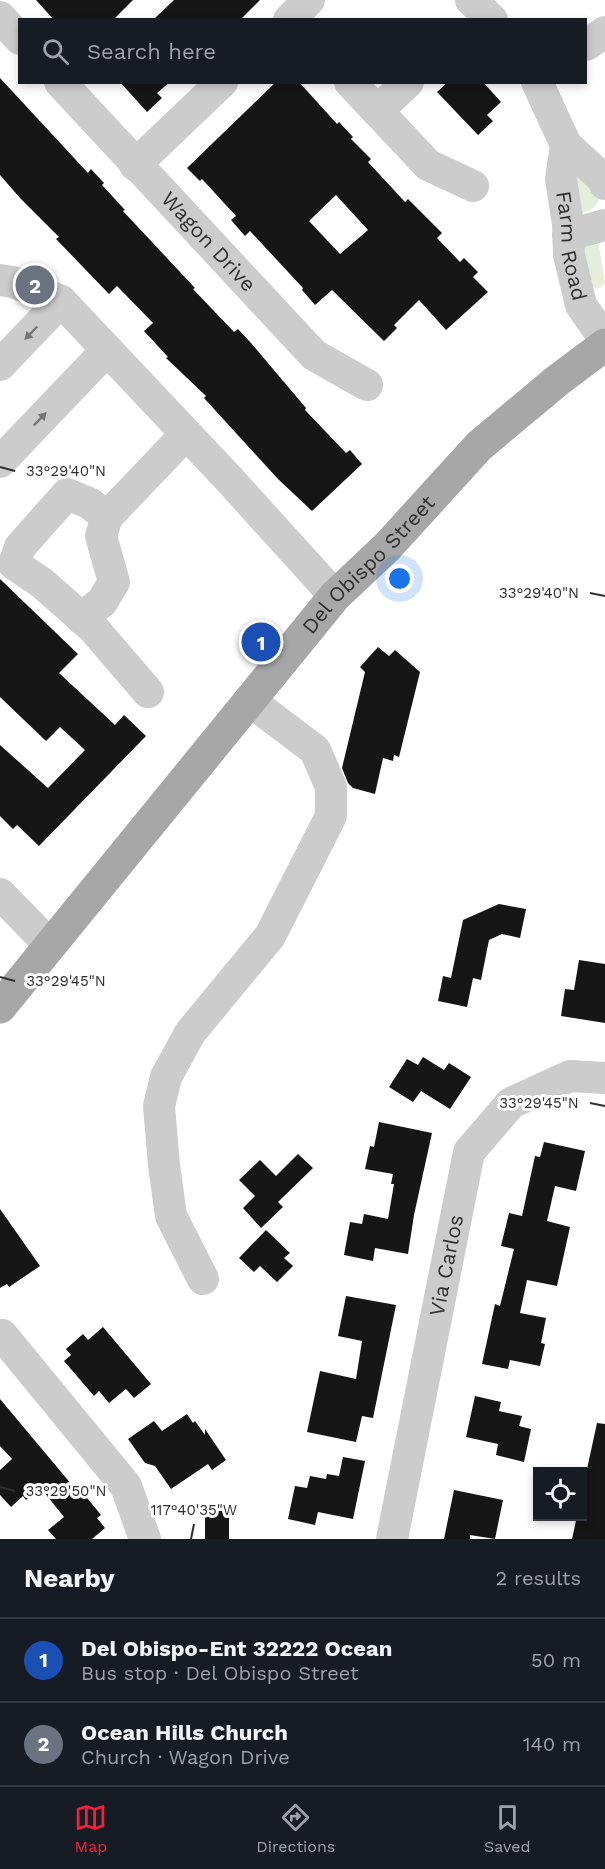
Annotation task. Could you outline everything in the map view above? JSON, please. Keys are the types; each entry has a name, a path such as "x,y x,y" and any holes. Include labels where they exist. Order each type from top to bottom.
{"main road":[{"name":"Del Obispo Street","path":"0,1007 334,596 388,546 479,446 558,380 605,345"}],"street":[{"path":"471,0 490,18"},
{"path":"0,17 18,37"},
{"path":"587,44 605,32"},
{"name":"Wagon Drive","path":"62,84 314,355 367,385"},
{"path":"135,165 220,84"},
{"path":"352,84 428,165 473,186"},
{"path":"377,111 406,84"},
{"name":"Farm Road","path":"538,84 566,145 603,179 605,184"},
{"name":"Farm Road","path":"566,145 561,178 569,255 581,305 605,340"},
{"path":"568,235 605,225"},
{"path":"4,276 61,302 334,596"},
{"path":"0,365 61,302"},
{"path":"0,462 107,350"},
{"path":"81,618 102,602 114,582 101,536 107,517 186,434"},
{"path":"107,517 89,503 67,494 20,547 14,564 42,583 93,628 148,692"},
{"path":"203,1279 171,1216 159,1106 166,1077 190,1033 270,936 331,816 331,787 315,750 250,701"},
{"path":"0,894 50,945"},
{"name":"Via Carlos","path":"392,1539 469,1152 511,1103 570,1076 605,1078"},
{"path":"2,1335 126,1486 145,1539"}],"green space":[{"path":"573,174 599,191 597,204 578,214"},
{"path":"596,240 599,245 605,283 597,289 591,286 579,247"}],"building":[{"path":"36,0 133,0 115,18 52,18"},
{"path":"174,0 260,0 242,18 155,18"},
{"path":"0,78 88,173 91,169 104,183 102,185 125,210 123,211 195,288 193,289 234,332 238,329 251,343 306,408 305,410 346,453 350,450 362,464 312,511 278,479 204,398 206,396 166,358 168,357 144,331 153,323 117,286 109,294 56,239 59,237 0,175"},
{"path":"122,84 168,84 157,93 162,98 147,112"},
{"path":"274,84 301,84 337,124 339,122 353,137 351,139 371,159 368,162 405,202 408,199 442,233 437,238 460,262 464,258 478,272 473,277 488,292 446,330 419,300 394,325 397,328 384,341 332,290 315,305 302,290 303,288 250,231 245,236 231,220 236,216 202,179 200,181 187,168","holes":["336,195 368,230 340,254 309,221"]},
{"path":"446,84 485,84 501,102 487,115 493,121 478,135 437,92"},
{"path":"0,579 78,654 59,673 115,725 124,715 146,736 39,846 17,825 13,829 0,816 0,745 48,788 85,750 60,727 46,741 0,697"},
{"path":"378,647 389,656 395,650 420,672 399,757 394,755 393,761 383,758 375,794 353,788 348,783 342,768 365,672 360,667"},
{"path":"499,904 526,909 520,938 502,934 489,940 481,980 473,978 467,1007 438,1001 443,976 451,978 463,920"},
{"path":"579,960 605,964 605,1023 561,1016 565,989 574,990"},
{"path":"423,1057 444,1070 449,1063 471,1077 450,1109 421,1091 413,1102 389,1087 407,1059 418,1065"},
{"path":"379,1122 432,1133 408,1254 375,1248 373,1261 344,1255 350,1222 362,1224 364,1214 388,1219 394,1184 391,1184 393,1174 365,1169 370,1146 374,1147"},
{"path":"544,1142 585,1151 576,1191 555,1186 547,1221 570,1227 557,1286 527,1280 520,1313 546,1318 541,1343 545,1344 540,1366 510,1360 508,1369 482,1364 495,1304 500,1306 514,1249 501,1246 509,1213 522,1216 535,1156 540,1157"},
{"path":"298,1154 313,1168 278,1202 283,1207 261,1228 243,1208 255,1196 239,1180 260,1160 276,1176"},
{"path":"0,1209 40,1266 9,1287 7,1284 0,1288"},
{"path":"266,1230 290,1253 284,1258 293,1266 277,1282 260,1266 254,1272 239,1258"},
{"path":"346,1296 396,1305 373,1418 362,1416 356,1442 307,1432 320,1371 356,1379 362,1341 338,1336"},
{"path":"103,1327 151,1384 134,1398 126,1389 109,1403 99,1391 94,1396 64,1361 71,1355 66,1349 83,1334 88,1340"},
{"path":"475,1396 501,1402 499,1411 522,1416 519,1426 531,1429 524,1462 496,1455 498,1444 466,1437"},
{"path":"0,1399 72,1485 75,1483 101,1515 97,1518 105,1528 92,1539 56,1539 48,1530 64,1517 40,1487 26,1500 23,1496 11,1507 0,1495 0,1470 12,1459 0,1446"},
{"path":"187,1414 205,1435 205,1429 226,1460 212,1470 208,1464 171,1489 155,1466 145,1463 128,1439 154,1421 162,1431"},
{"path":"597,1423 605,1424 605,1539 572,1539 576,1521 587,1521 587,1469"},
{"path":"343,1457 365,1461 353,1519 318,1512 315,1525 288,1519 295,1486 307,1488 310,1476 326,1479 327,1474 339,1476"},
{"path":"454,1490 503,1500 495,1539 470,1535 470,1539 444,1539"},
{"path":"205,1505 229,1505 229,1539 205,1539"}],"place":[{"name":"Ocean Hills Church","path":"35,285"},
{"name":"Del Obispo-Ent 32222 Ocean","path":"261,642"}]}
